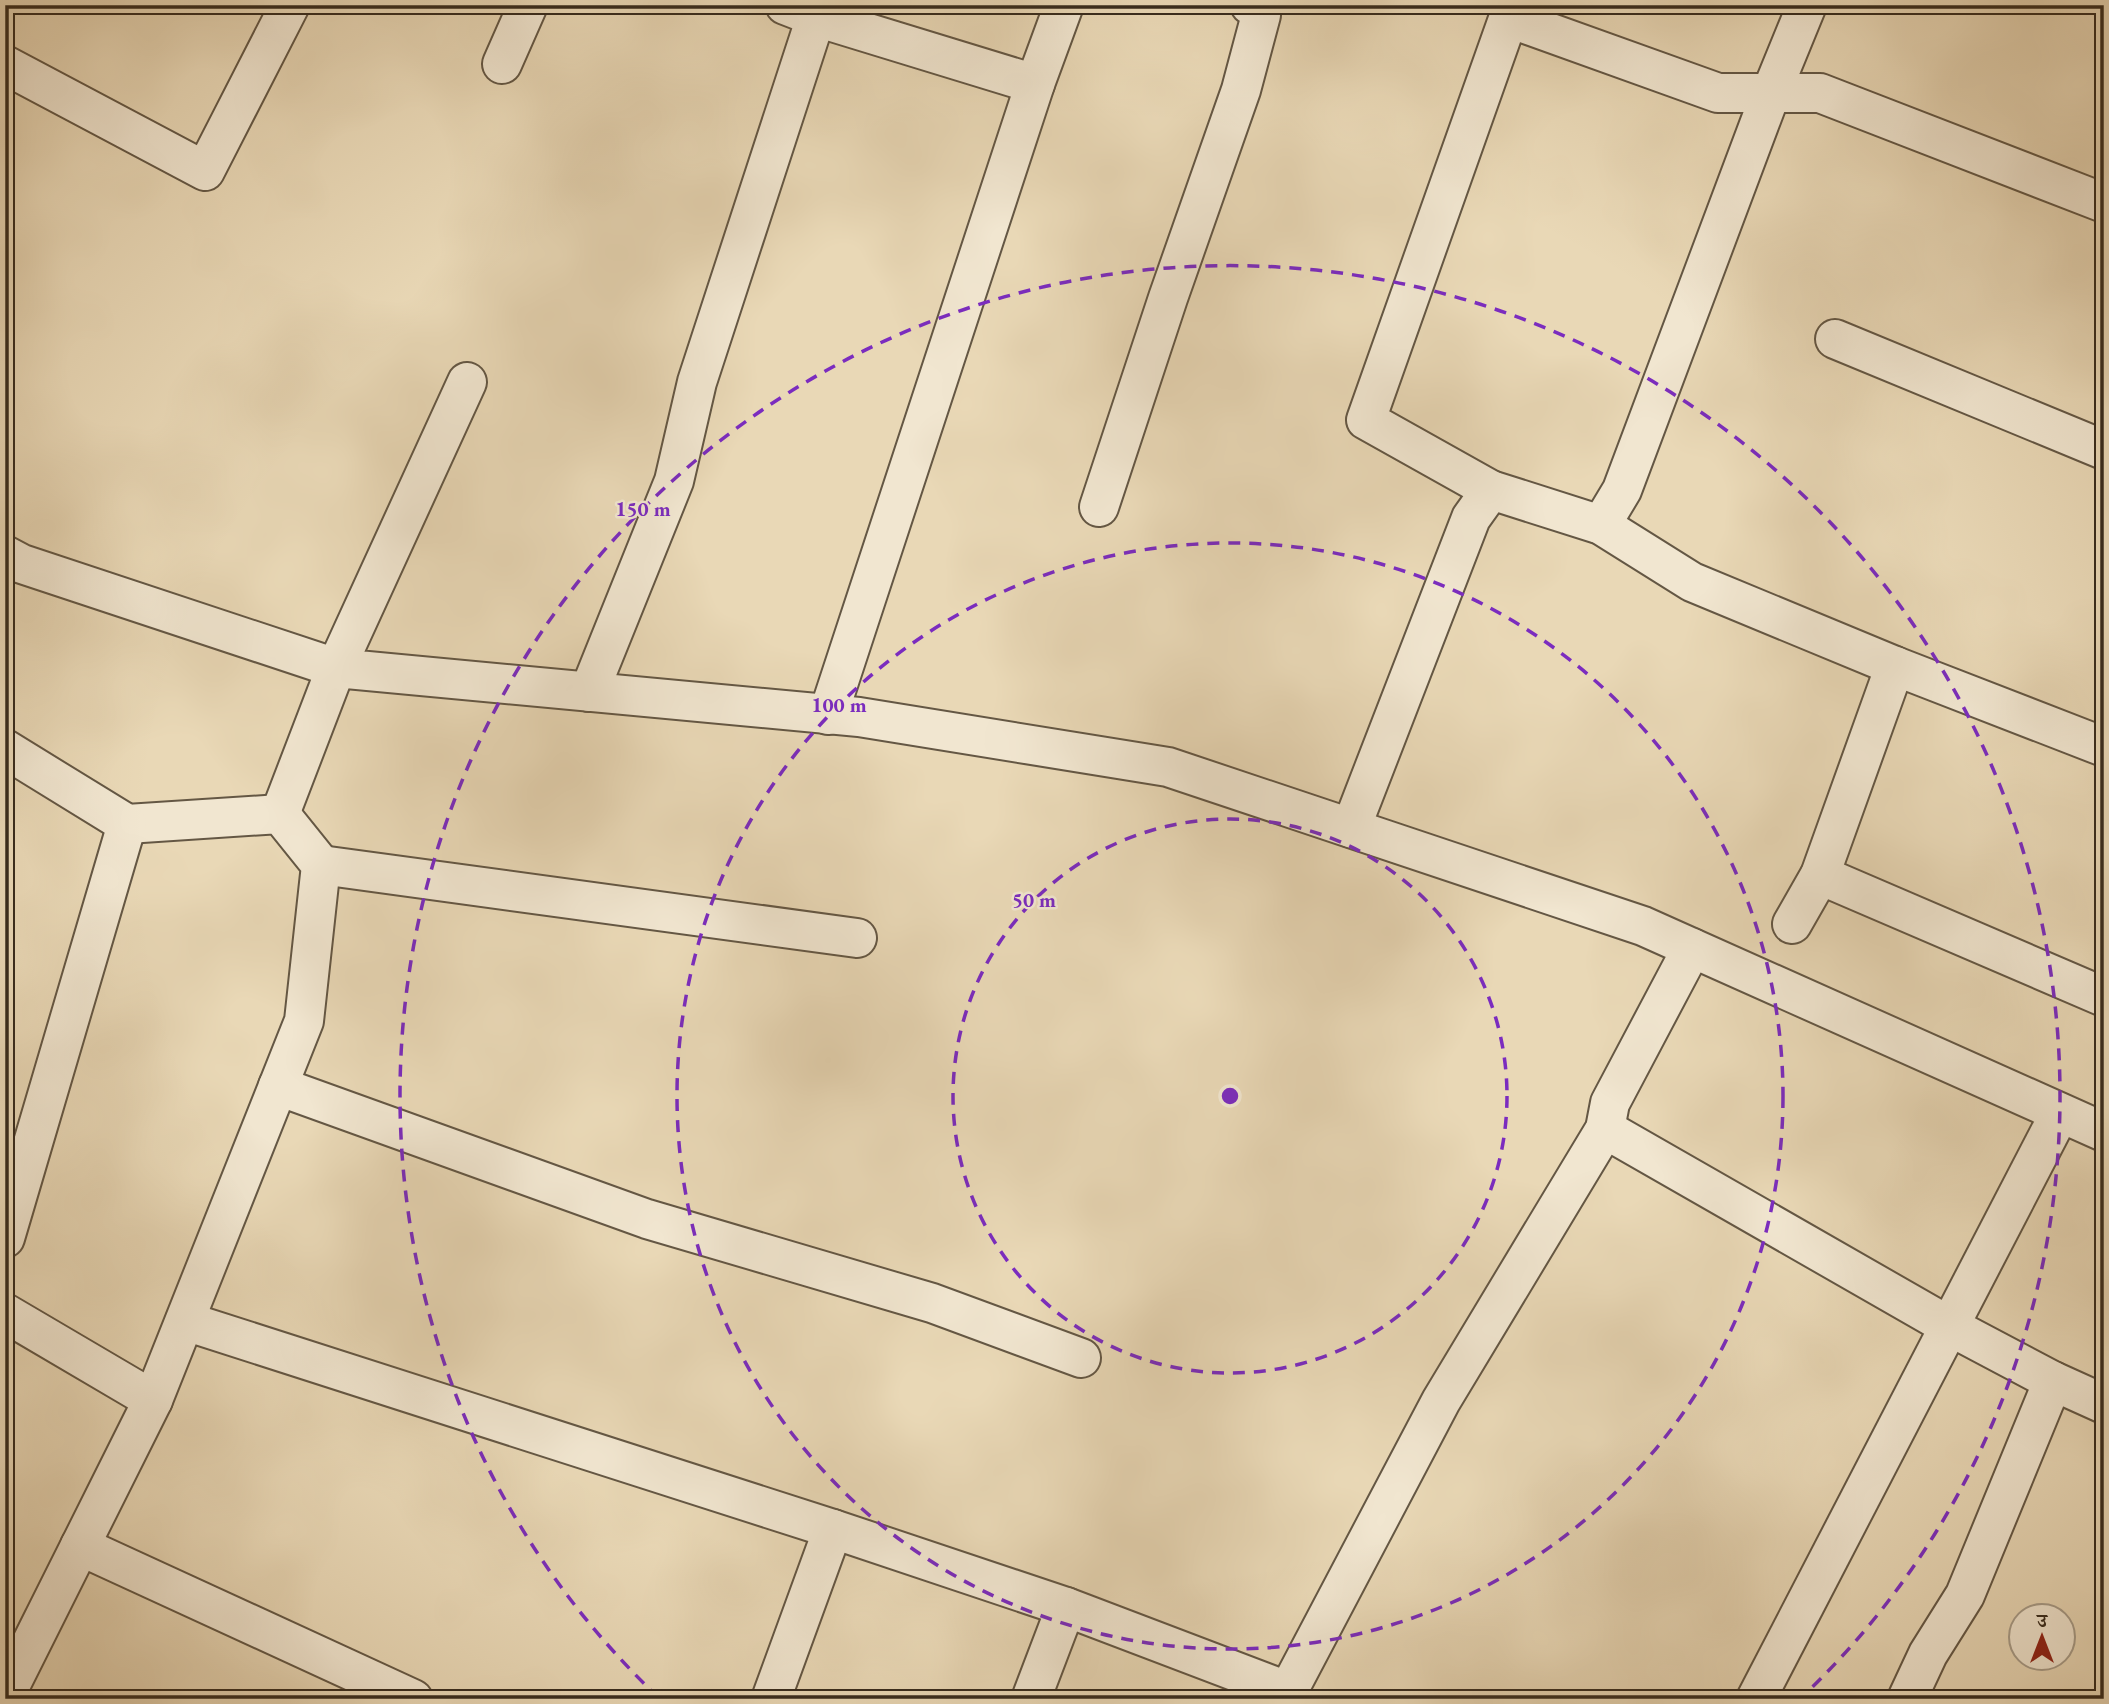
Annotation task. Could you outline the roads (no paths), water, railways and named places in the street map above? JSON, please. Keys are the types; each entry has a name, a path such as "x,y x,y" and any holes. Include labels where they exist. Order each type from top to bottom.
{"street":[{"path":"5,65 205,171 290,5"},
{"path":"502,64 528,5"},
{"path":"828,715 1035,84 1064,5"},
{"path":"1099,507 1241,90 1261,15 1259,9 1250,5"},
{"path":"1601,524 1622,490 1771,93 1807,5"},
{"path":"589,692 674,481 697,382 801,11 1035,84"},
{"path":"2104,203 1820,93 1718,93 1511,12 1366,420 1491,490 1601,524 1692,582 1895,666 2104,747"},
{"path":"1835,339 2104,450"},
{"path":"280,814 336,668 467,382"},
{"path":"1351,828 1471,518 1491,490"},
{"path":"5,555 22,564 336,668 859,717 1168,767 1643,926 2104,1132"},
{"path":"1792,924 1820,875 1895,666"},
{"path":"5,749 127,824 280,814"},
{"path":"280,814 321,865 857,939"},
{"path":"5,1238 127,824"},
{"path":"5,1696 153,1400 304,1021 321,865"},
{"path":"1820,875 2104,998"},
{"path":"185,1321 833,1529 1066,1607 1286,1695 1441,1401 1605,1129 1610,1103 1692,948"},
{"path":"278,1086 647,1219 932,1303 1081,1358"},
{"path":"1756,1699 2060,1113"},
{"path":"1605,1129 1949,1326 2053,1381 2104,1404"},
{"path":"5,1313 153,1400"},
{"path":"1908,1699 1927,1654 1965,1595 2053,1381"},
{"path":"771,1699 833,1529"},
{"path":"80,1546 413,1699"},
{"path":"1031,1699 1066,1607"}]}
